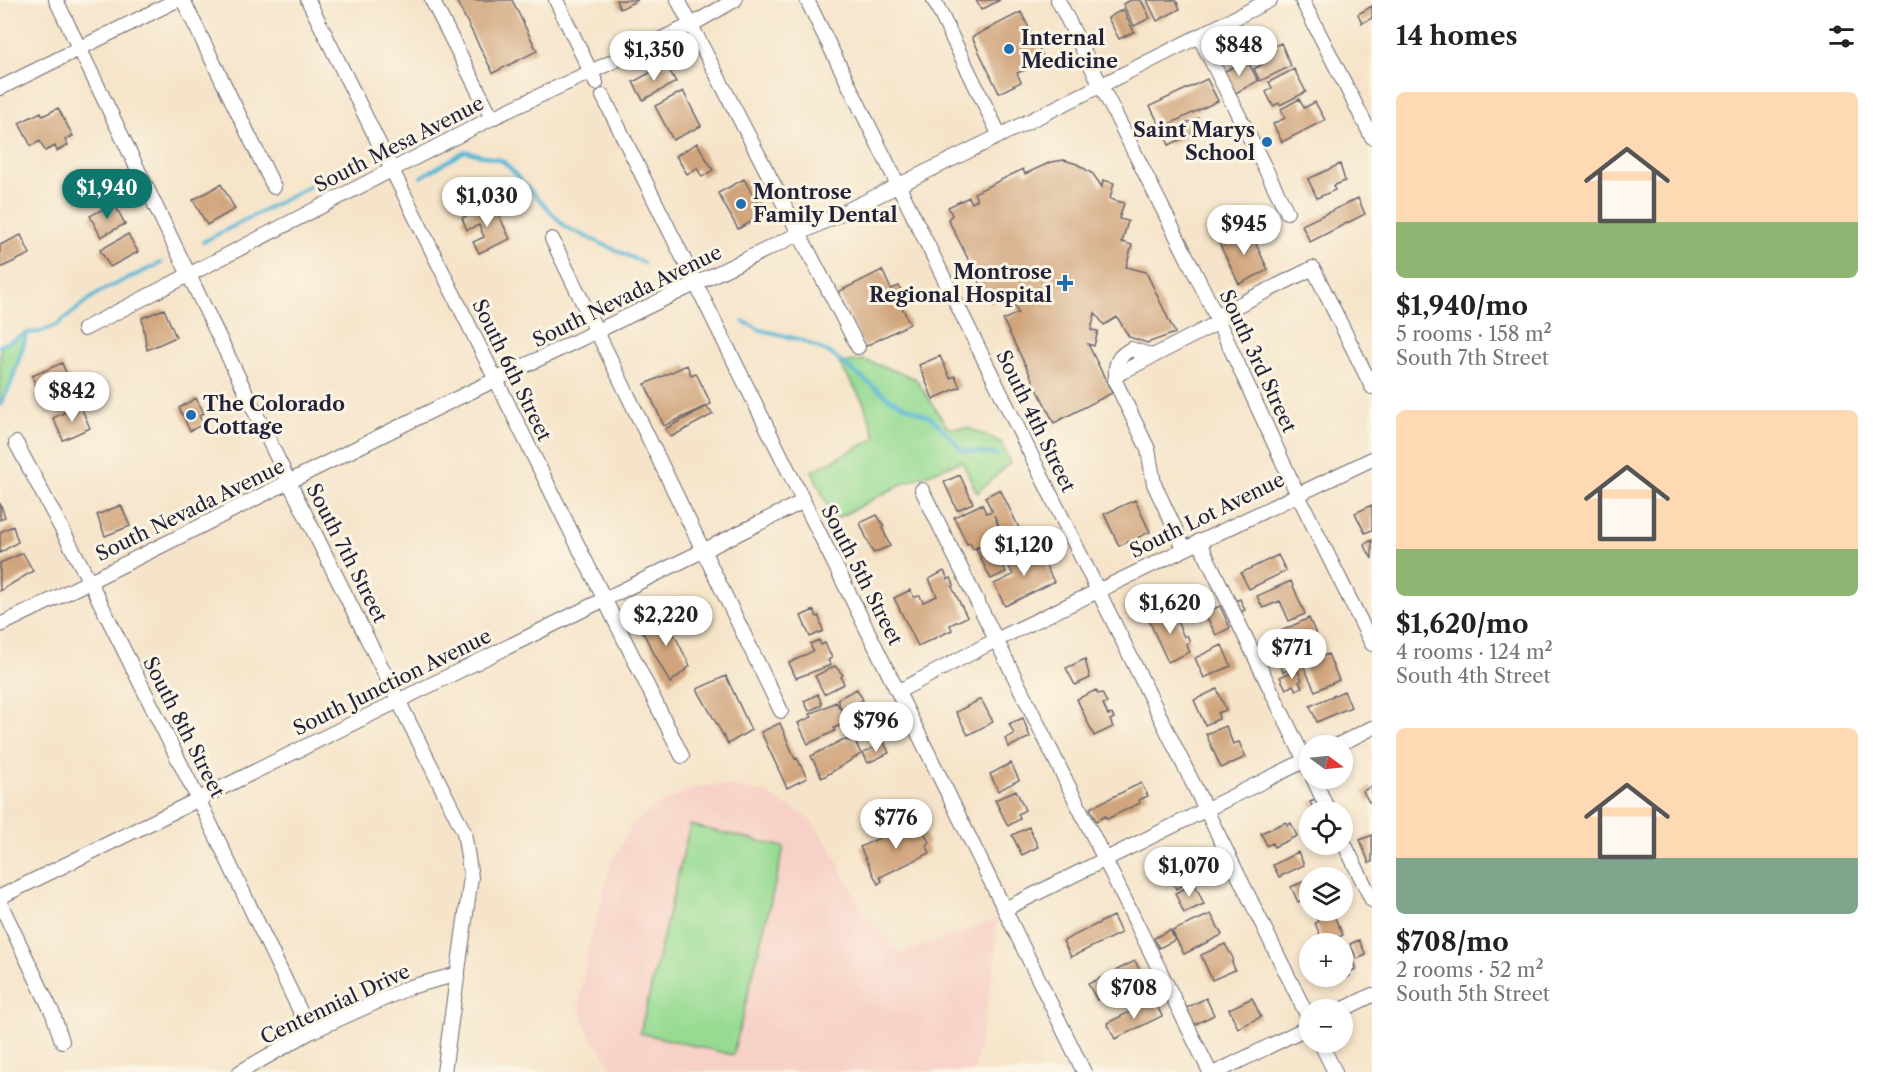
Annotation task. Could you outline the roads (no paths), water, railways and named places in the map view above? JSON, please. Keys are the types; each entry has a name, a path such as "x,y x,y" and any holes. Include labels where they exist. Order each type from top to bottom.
{"street":[{"name":"South 7th Street","path":"56,0 289,482 464,832 471,877 458,974"},
{"path":"0,88 177,0"},
{"path":"183,0 274,187"},
{"name":"South 6th Street","path":"308,0 682,756"},
{"path":"432,0 492,118"},
{"name":"South 5th Street","path":"556,0 802,502 899,691 1083,1072"},
{"path":"678,0 858,347"},
{"name":"South Mesa Avenue","path":"84,329 492,118 596,84 735,0"},
{"name":"South 4th Street","path":"807,0 1299,999"},
{"path":"934,0 999,134"},
{"name":"South 3rd Street","path":"1058,0 1218,319 1297,493 1372,644"},
{"name":"South Nevada Avenue","path":"0,625 495,380 697,285 899,186 1270,0"},
{"path":"1302,0 1372,136"},
{"path":"1199,36 1287,213"},
{"path":"552,239 701,551 781,711"},
{"path":"1184,548 1154,484 1148,449 1115,381 1116,376 1313,268 1372,387"},
{"name":"South 8th Street","path":"16,443 90,582 310,1032"},
{"name":"South Lot Avenue","path":"899,691 1097,590 1372,459"},
{"path":"922,490 1210,1072"},
{"name":"South Junction Avenue","path":"0,897 802,502"},
{"path":"1198,541 1299,745"},
{"path":"1353,738 1372,728"},
{"path":"1005,909 1205,810 1299,767"},
{"path":"1350,855 1372,900"},
{"path":"0,903 53,1014 62,1041"},
{"path":"444,1072 458,974"},
{"name":"Centennial Drive","path":"240,1072 310,1032 410,987 458,974"},
{"path":"1353,1005 1372,996"},
{"path":"1217,1072 1299,1031"},
{"path":"1326,1053 1335,1072"}],"waterway":[{"path":"421,177 465,151 503,161 565,227 644,263"},
{"path":"203,242 333,174"},
{"path":"0,346 27,333 40,332 58,324 99,292 161,263"},
{"path":"744,322 761,330 801,340 828,352 890,399 933,419 962,450 998,455"},
{"path":"0,405 11,384 27,334"}],"place":[{"name":"Internal Medicine","path":"1009,49"},
{"name":"Saint Marys School","path":"1267,142"},
{"name":"Montrose Family Dental","path":"741,204"},
{"name":"Montrose Regional Hospital","path":"1065,283"},
{"name":"The Colorado Cottage","path":"191,415"}]}
